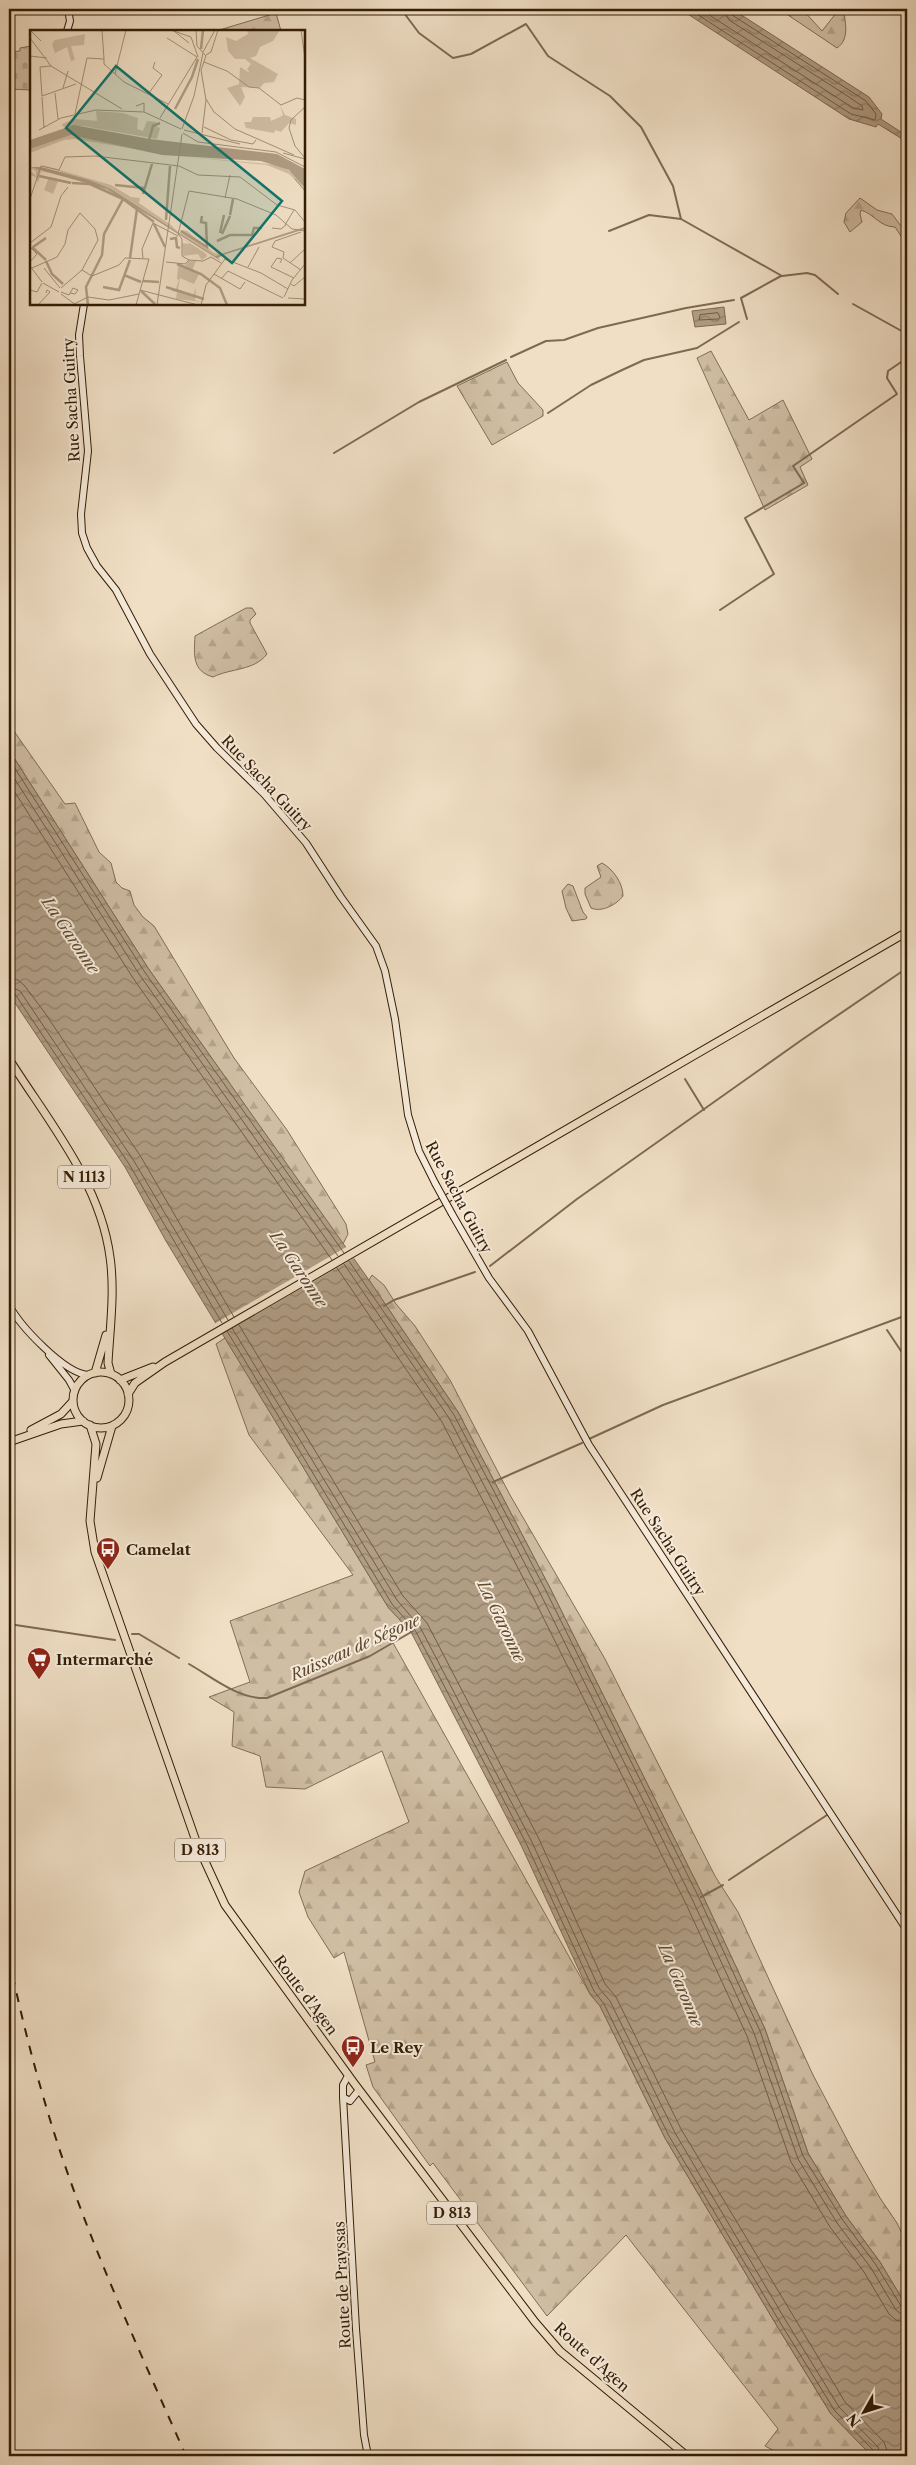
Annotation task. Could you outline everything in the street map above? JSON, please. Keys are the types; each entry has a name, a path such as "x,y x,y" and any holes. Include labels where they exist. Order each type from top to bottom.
{"main road":[{"path":"128,1394 120,1380 111,1374 92,1374 80,1382 75,1391 73,1401 76,1412 83,1421 98,1428 112,1426 127,1411 128,1394 135,1383 165,1362 907,932"},
{"name":"N 1113","path":"9,1059 75,1162 97,1205 110,1255 112,1284 108,1363 111,1374"},
{"name":"N 1113","path":"92,1374 102,1355 111,1312"},
{"path":"120,1380 165,1362"},
{"path":"9,1442 61,1414 73,1401"},
{"path":"9,1442 61,1424 83,1421"},
{"name":"Route d'Agen","path":"90,1425 96,1444 91,1508 92,1537 99,1565 211,1879 243,1932 348,2076 514,2296 560,2351 687,2456"},
{"name":"Route d'Agen","path":"91,1508 100,1462 112,1426"}],"street":[{"path":"67,30 70,21 68,9"},
{"name":"Rue Sacha Guitry","path":"84,305 80,334 80,356 88,451 81,516 82,533 86,548 97,566 116,590 150,654 196,724 217,748 264,794 306,843 340,897 376,946 385,970 395,1019 409,1120 419,1151 435,1183 489,1278 531,1335 589,1445 907,1930"},
{"path":"9,1305 24,1328 40,1344 69,1380 75,1391"},
{"path":"40,1344 76,1372 92,1374"},
{"name":"Route de Prayssas","path":"348,2076 343,2085 344,2113 357,2339 364,2435 368,2456"},
{"path":"344,2113 350,2101 359,2090"},
{"path":"344,2098 350,2101"}],"green space":[{"path":"779,9 802,9 822,31 837,12 844,11 846,31 844,40 837,48"},
{"path":"276,13 281,30 219,30"},
{"path":"30,46 30,90 9,89 9,52 20,51 20,48"},
{"path":"860,198 877,210 892,214 907,234 907,245 895,227 881,223 870,214 861,210 862,222 850,232 844,222 846,213"},
{"path":"711,351 749,420 783,400 812,459 800,467 808,485 765,510 697,358"},
{"path":"507,362 518,383 543,410 543,416 492,445 457,386"},
{"path":"246,608 252,608 256,614 250,620 250,623 267,654 256,664 213,677 201,671 195,656 195,636"},
{"path":"9,724 65,804 75,803 99,852 111,863 116,882 122,888 130,891 134,905 143,917 154,926 234,1058 287,1130 346,1224 348,1234 343,1244 148,968 9,750"},
{"path":"602,863 617,877 623,891 623,896 609,907 595,909 591,908 585,894 585,888 601,877 597,866"},
{"path":"568,884 573,886 583,912 587,917 586,919 572,921 566,908 562,891"},
{"path":"372,1275 384,1285 396,1304 415,1326 450,1380 510,1495 605,1659 715,1876 738,1912 813,2075 853,2151 897,2223 907,2244 907,2307 880,2262 846,2216 808,2153 765,2029 703,1896 549,1586 458,1412 369,1280"},
{"path":"225,1338 388,1607 408,1629 392,1641 590,1994 600,2006 665,2138 831,2414 872,2456 784,2456 765,2446 778,2429 626,2235 547,2316 433,2163 430,2166 373,2087 366,2065 375,2062 344,1952 334,1958 308,1917 299,1892 305,1871 409,1822 382,1751 305,1789 266,1787 260,1756 232,1746 234,1712 209,1697 250,1682 230,1621 353,1575 249,1435 216,1344"}],"water":[{"path":"680,9 732,9 869,97 882,114 881,119 907,136 907,142 878,124 876,127 849,119"},
{"path":"724,307 726,324 695,327 692,311"},
{"name":"La Garonne","path":"9,750 148,968 369,1280 458,1412 549,1586 703,1896 765,2029 808,2153 846,2216 880,2262 907,2307 907,2456 872,2456 831,2414 665,2138 600,2006 590,1994 521,1845 411,1632 388,1607 166,1241 125,1167 9,994"}],"pier":[{"path":"348,1246 356,1257 220,1335 214,1324"}],"waterway":[{"path":"401,9 419,33 453,58 471,54 526,24 548,56 610,96 641,127 673,186 681,219 782,276 807,273 815,275 838,294"},
{"path":"609,231 649,215 681,219"},
{"path":"747,319 741,298 781,276"},
{"path":"511,357 546,341 564,340 598,328 686,308 734,300"},
{"path":"853,304 907,334"},
{"path":"548,413 591,385 620,371 644,360 697,348 739,322"},
{"path":"720,610 774,574 745,518 804,483 793,466 897,394 887,378 888,371 907,358"},
{"path":"334,453 419,402 506,360"},
{"path":"490,1266 577,1199 907,968"},
{"path":"685,1079 704,1110"},
{"path":"384,1306 394,1300 475,1272"},
{"path":"589,1439 663,1405 907,1315"},
{"path":"887,1330 907,1360"},
{"path":"493,1482 582,1443"},
{"name":"Ruisseau de Ségone","path":"9,1624 115,1640"},
{"name":"Ruisseau de Ségone","path":"189,1664 236,1692 257,1698 267,1698 370,1656 413,1631"},
{"name":"Ruisseau de Ségone","path":"132,1634 139,1634 179,1658"},
{"path":"729,1880 827,1815"},
{"path":"701,1897 723,1885"}],"railway":[{"path":"9,1958 37,2075 72,2185 118,2302 186,2456"}],"place":[{"name":"Camelat","path":"108,1570"},
{"name":"Intermarché","path":"39,1680"},
{"name":"Le Rey","path":"353,2068"}]}
